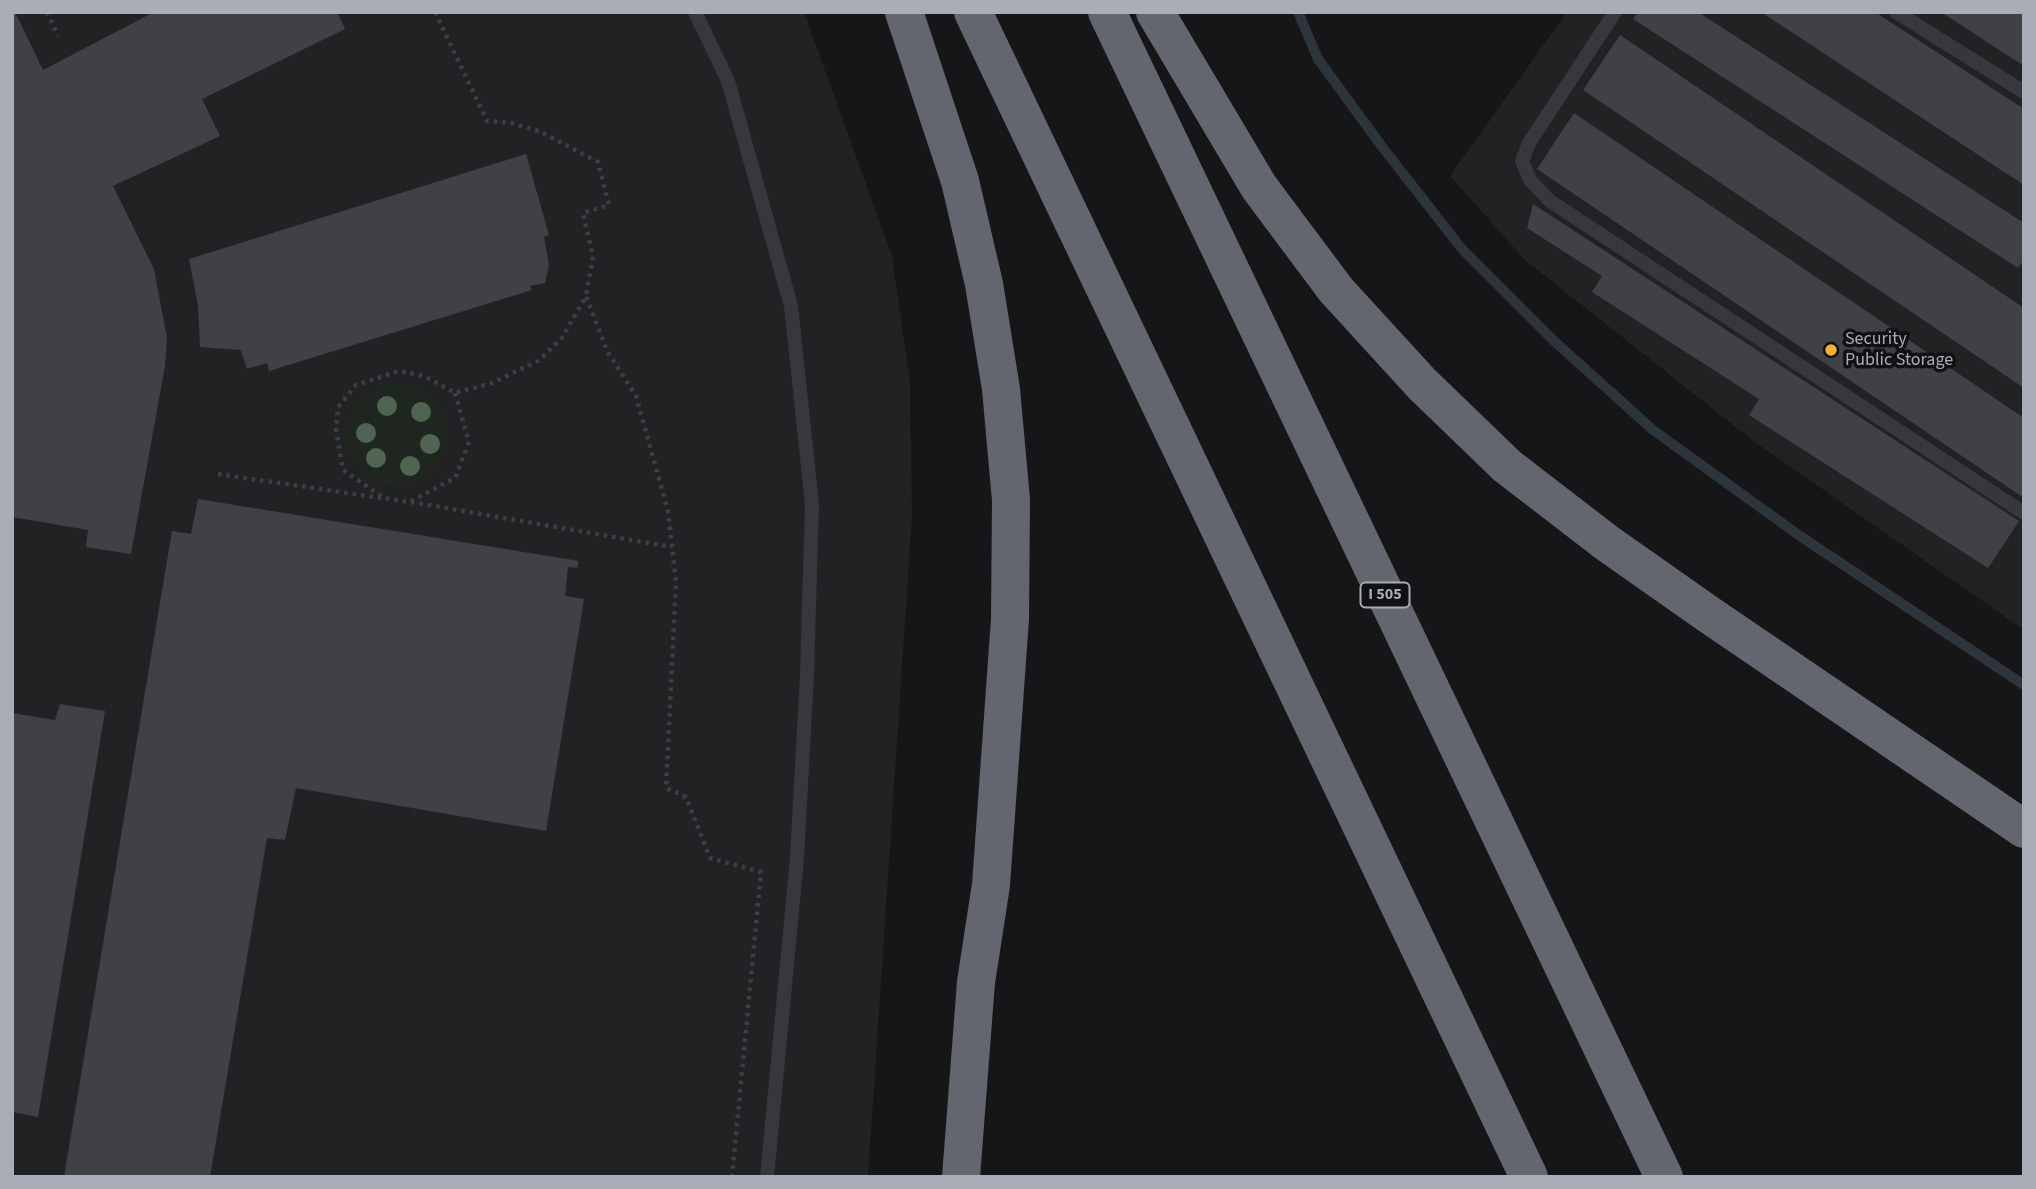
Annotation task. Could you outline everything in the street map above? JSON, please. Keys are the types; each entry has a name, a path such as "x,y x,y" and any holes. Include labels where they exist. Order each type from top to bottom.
{"highway":[{"path":"904,12 960,181 984,284 1001,389 1011,500 1010,619 991,885 976,982 961,1177"},
{"path":"973,12 1528,1177"},
{"name":"I 505","path":"1107,12 1664,1177"},
{"path":"1155,12 1258,187 1336,290 1422,384 1507,466 1607,543 1707,614 2024,829"}],"lane":[{"path":"695,12 728,81 791,306 812,504 807,674 797,858 767,1177"},
{"path":"1615,12 1529,143 1522,161 1530,180 1549,201 2024,513"},
{"path":"1896,12 2024,93"}],"path":[{"path":"47,12 58,36"},
{"path":"435,12 488,121 510,123 541,132 598,162 609,205 583,213 593,257 586,296 562,338 538,361 492,383 454,393"},
{"path":"586,296 607,351 636,396 656,458 668,511 676,582 666,788 686,797 710,858 761,872 732,1177"},
{"path":"218,474 409,502 454,478 469,442 454,393 424,376 398,371 356,385 338,407 336,429 343,470 384,498 409,502 672,547"}],"shaded area":[{"path":"12,12 804,12 892,256 910,382 912,517 868,1177 12,1177"},
{"name":"Security Public Storage","path":"1567,12 2024,12 2024,630 1752,440 1525,260 1450,176"},
{"path":"397,383 417,387 434,398 445,415 449,435 445,455 434,472 417,483 397,487 377,483 360,472 349,455 345,435 349,415 360,398 377,387"}],"building":[{"path":"12,12 15,12 43,70 154,12 337,12 345,29 202,99 220,136 113,186 154,269 167,338 165,366 131,554 86,547 88,530 12,517"},
{"path":"1638,12 1698,12 2024,223 2024,259 2018,268 1633,19"},
{"path":"1761,12 1875,12 2024,109 2024,185"},
{"path":"1941,12 2021,12 2024,14 2024,66"},
{"path":"1620,35 2024,308 2024,388 1583,90"},
{"path":"1574,113 2024,418 2024,498 1537,169"},
{"path":"526,154 549,235 544,237 549,265 545,283 530,286 532,290 269,371 267,363 247,369 241,350 200,347 198,306 189,259"},
{"path":"1533,204 2019,521 1988,568 1749,415 1759,399 1592,292 1602,276 1527,228"},
{"path":"198,499 579,561 577,568 568,567 565,596 584,599 546,831 296,788 285,840 267,838 210,1177 64,1177 172,531 191,534"},
{"path":"60,704 105,711 38,1117 12,1112 12,713 55,720"}],"waterway":[{"path":"1298,12 1318,59 1383,148 1462,249 1553,340 1653,430 1800,536 2024,685"}],"place":[{"name":"Security Public Storage","path":"1831,350"}]}
